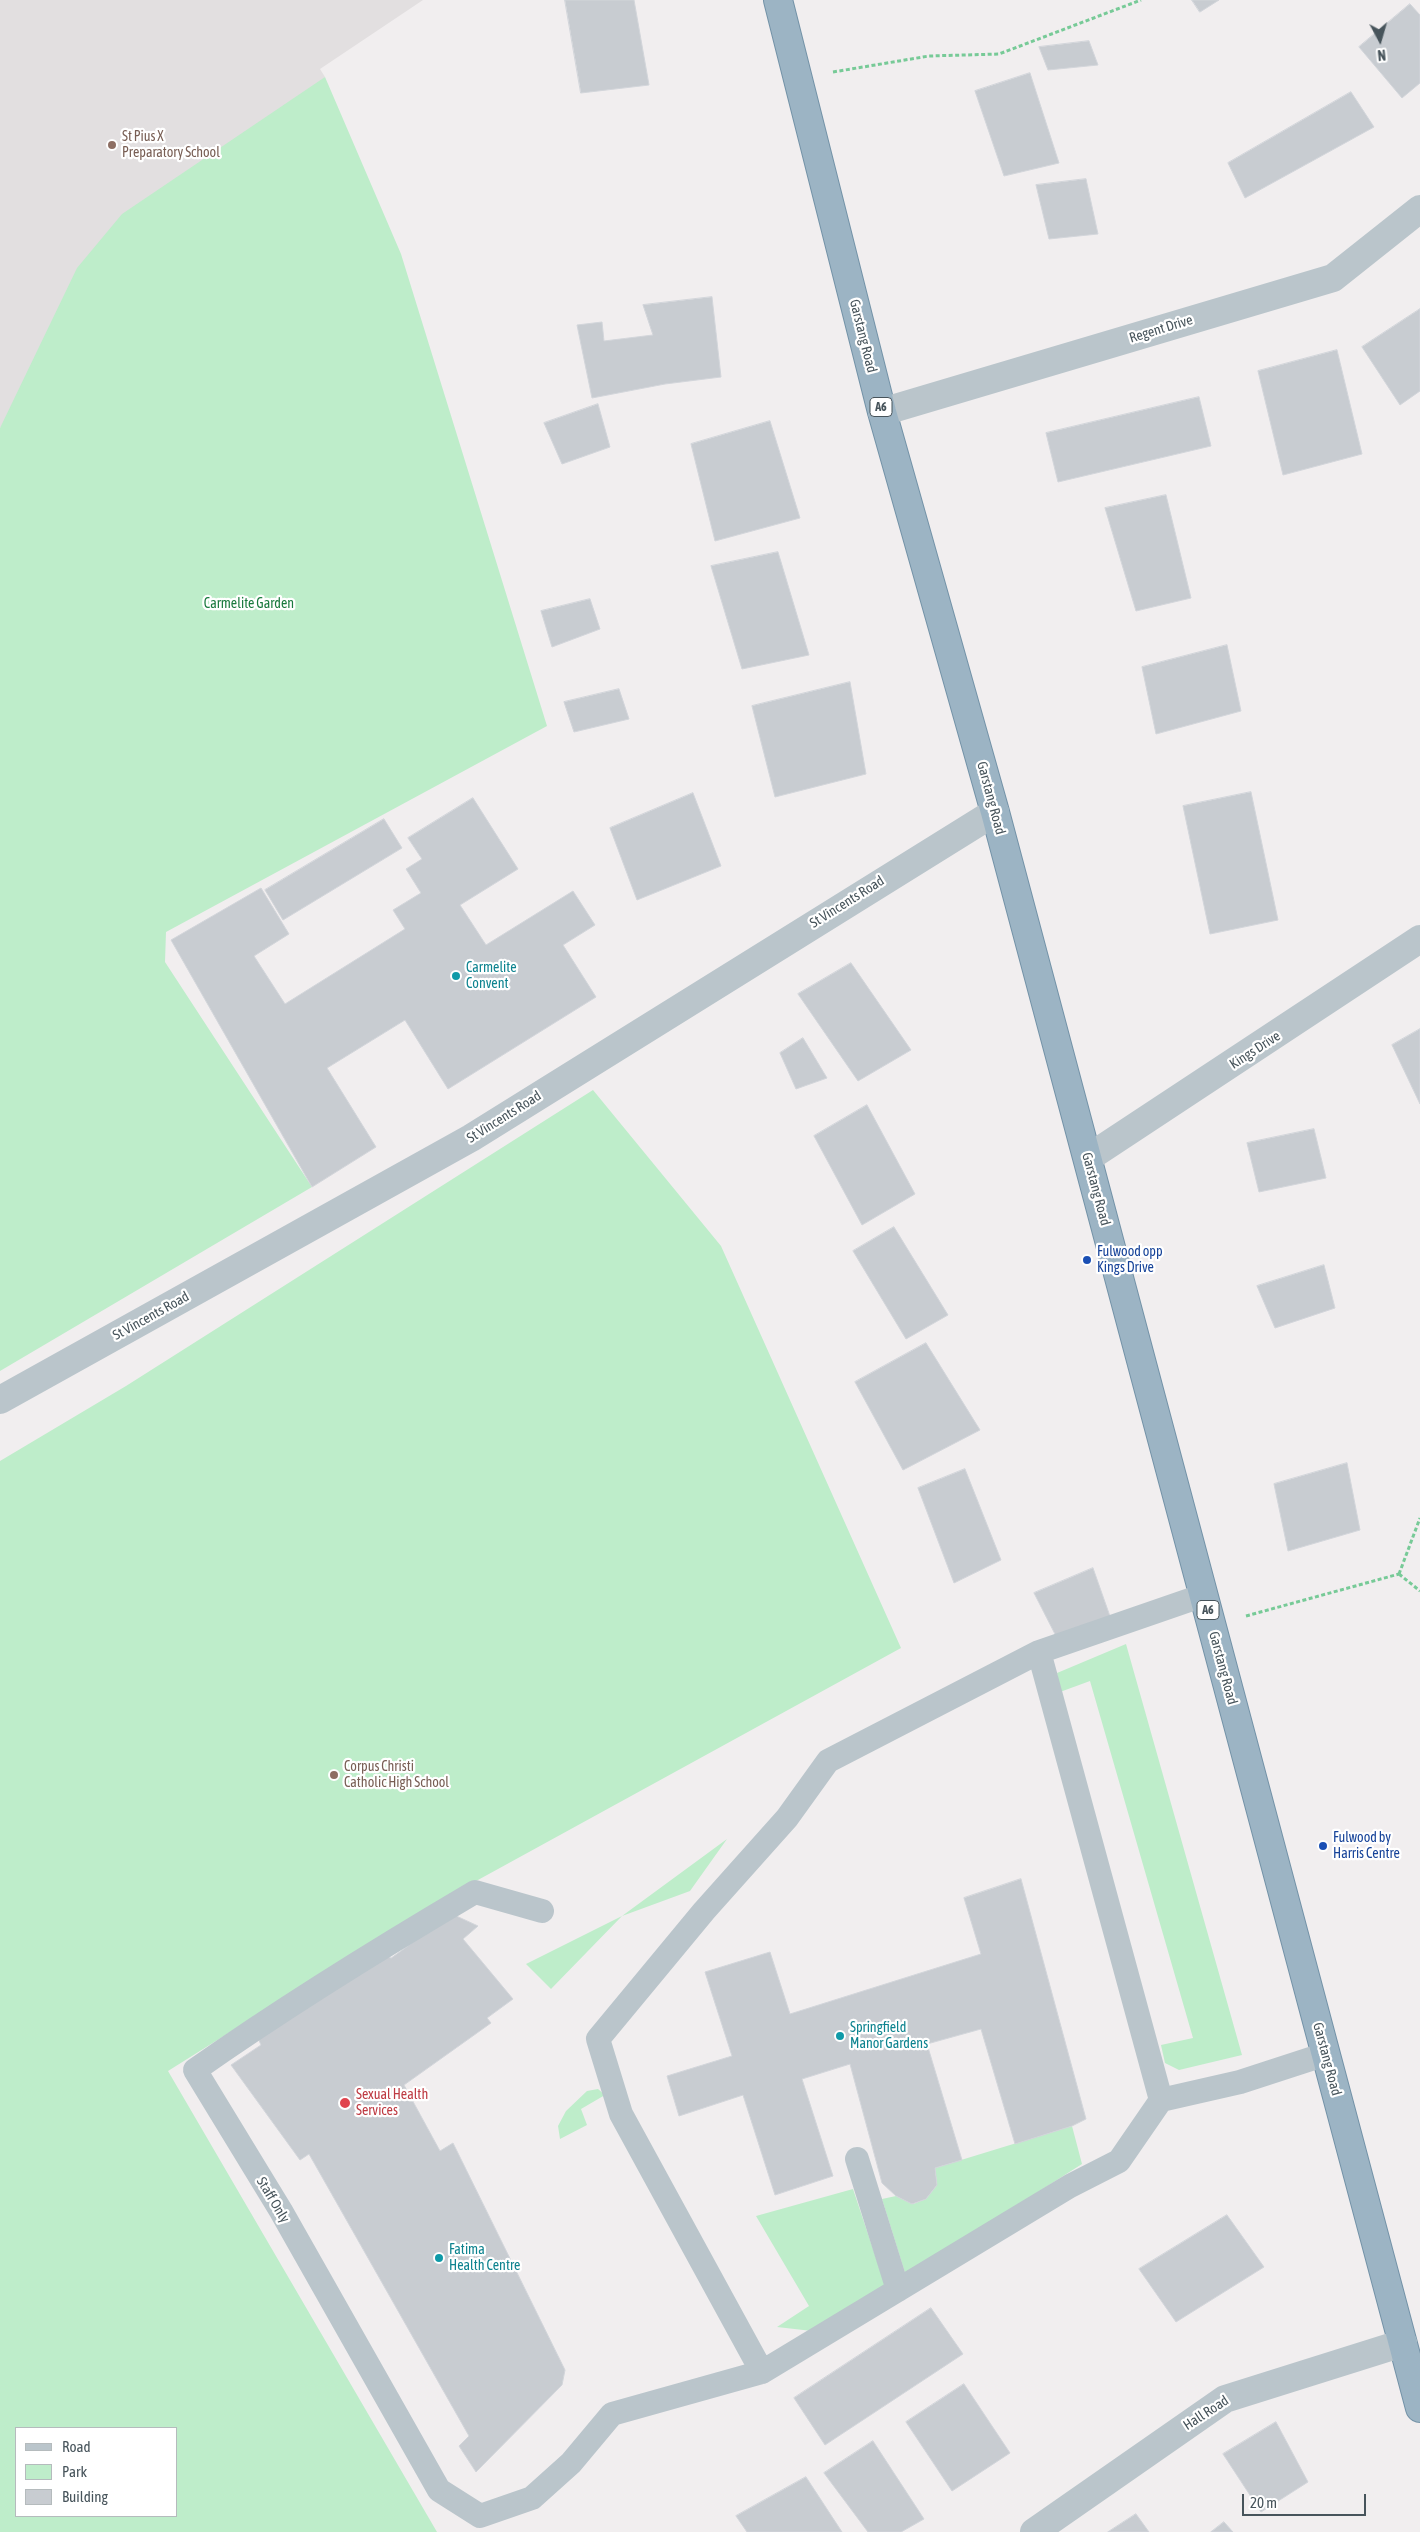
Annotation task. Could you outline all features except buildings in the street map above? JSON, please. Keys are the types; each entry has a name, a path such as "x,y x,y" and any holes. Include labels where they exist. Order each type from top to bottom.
{"highway":[{"name":"Garstang Road","path":"778,0 882,412 995,812 1420,2408"}],"street":[{"name":"Regent Drive","path":"882,412 1332,278 1420,209"},
{"name":"St Vincents Road","path":"0,1400 471,1138 995,812"},
{"name":"Kings Drive","path":"1088,1158 1420,939"},
{"name":"Hall Road","path":"1034,2532 1225,2398 1402,2343"}],"lane":[{"path":"1204,1595 1039,1652 828,1761 787,1818 704,1911 598,2040 621,2114 762,2372 1070,2186 1119,2161 1161,2100 1240,2082 1326,2054"},
{"path":"1039,1652 1161,2100"},
{"name":"Staff Only","path":"542,1911 475,1892 380,1948 252,2030 195,2070 280,2211 439,2490 480,2516 532,2498 571,2463 612,2414 762,2372"},
{"path":"857,2159 898,2290"}],"path":[{"path":"799,78 928,56 999,54 1141,0"},
{"path":"1399,1574 1420,1518"},
{"path":"1399,1574 1420,1591"},
{"path":"1212,1625 1399,1574"}],"shaded area":[{"name":"St Pius X Preparatory School","path":"0,0 423,0 320,69 325,77 0,428"}],"green space":[{"name":"Carmelite Garden","path":"325,77 401,254 547,726 166,932 165,962 312,1187 0,1371 0,428 77,268 122,214"},
{"name":"Corpus Christi Catholic High School","path":"593,1090 721,1246 901,1648 436,1903 168,2071 437,2532 0,2532 0,1461 126,1386"},
{"path":"1126,1644 1242,2055 1179,2070 1165,2063 1161,2045 1193,2038 1090,1681 1060,1692 1057,1673"},
{"path":"727,1839 690,1891 622,1916"},
{"path":"622,1916 551,1989 526,1964"},
{"path":"598,2089 605,2095 581,2109 587,2125 560,2139 558,2126 566,2111 587,2091"},
{"path":"1072,2126 1082,2164 906,2276 882,2199 896,2196 913,2204 926,2199 937,2185 935,2168"},
{"path":"853,2189 886,2288 812,2331 777,2327 809,2306 756,2216"}],"place":[{"name":"St Pius X Preparatory School","path":"112,145"},
{"name":"Carmelite Convent","path":"456,976"},
{"name":"Fulwood opp Kings Drive","path":"1087,1260"},
{"name":"Corpus Christi Catholic High School","path":"334,1775"},
{"name":"Fulwood by Harris Centre","path":"1323,1846"},
{"name":"Springfield Manor Gardens","path":"840,2036"},
{"name":"Sexual Health Services","path":"345,2103"},
{"name":"Fatima Health Centre","path":"439,2258"}]}
